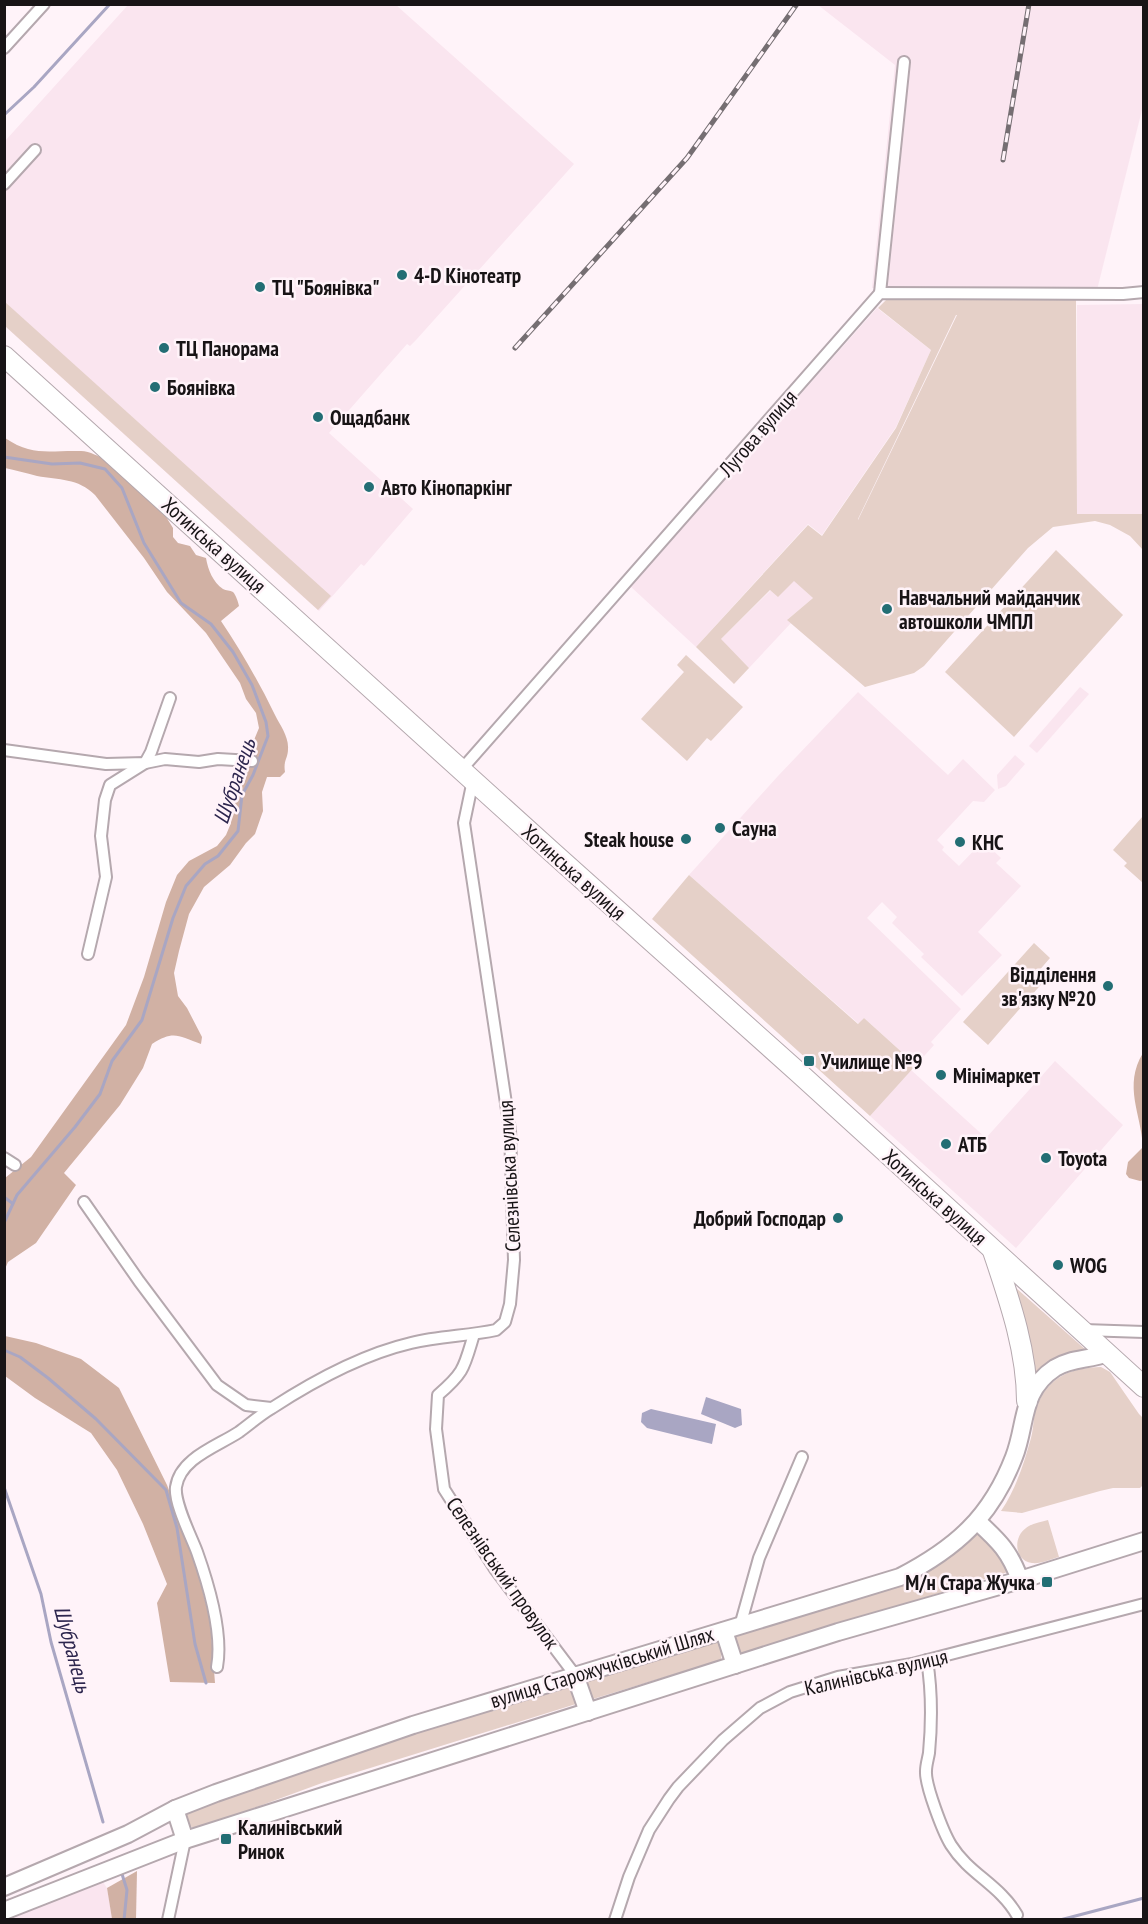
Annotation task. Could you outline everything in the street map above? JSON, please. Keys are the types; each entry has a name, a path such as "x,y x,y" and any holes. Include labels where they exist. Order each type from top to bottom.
{"highway":[{"name":"Хотинська вулиця","path":"4,356 1083,1330 1143,1387"},
{"path":"993,1249 1008,1296 1023,1357 1027,1401"}],"main road":[{"name":"вулиця Старожучківський Шлях","path":"4,1887 128,1834 175,1809 413,1725 900,1577 923,1565 978,1522 1002,1484 1015,1455 1027,1401 1045,1377 1068,1362 1092,1359 1107,1353"},
{"path":"978,1522 1000,1542 1013,1559 1020,1580"},
{"name":"вулиця Старожучківський Шлях","path":"4,1911 185,1840 838,1632 1020,1580 1143,1541"},
{"path":"732,1628 735,1665"},
{"path":"575,1675 588,1712"},
{"path":"175,1809 185,1840"}],"street":[{"path":"4,48 44,4"},
{"path":"904,62 880,293 1123,294 1143,292"},
{"path":"4,184 35,150"},
{"name":"Лугова вулиця","path":"467,775 880,293"},
{"path":"88,954 106,877 101,836 105,800 110,785 145,764 170,698"},
{"path":"4,750 106,764 145,764 165,759 199,762 218,759 252,761"},
{"name":"Селезнівська вулиця","path":"217,1667 219,1656 207,1582 186,1526 176,1487 182,1472 196,1457 238,1432 271,1408 321,1379 380,1353 412,1343 496,1330 505,1322 510,1304 514,1260 510,1130 464,823 467,775"},
{"path":"4,1158 15,1165"},
{"path":"84,1202 139,1281 217,1385 246,1405 271,1408"},
{"path":"1083,1330 1143,1332"},
{"name":"Селезнівський провулок","path":"474,1334 461,1373 438,1395 436,1429 444,1489 495,1569 575,1675"},
{"path":"732,1628 802,1457"},
{"name":"Калинівська вулиця","path":"615,1920 629,1877 650,1830 669,1798 723,1740 760,1708 790,1692 815,1683 927,1660 1143,1604"},
{"path":"927,1660 932,1696 926,1772 930,1791 950,1843 966,1866 1007,1900 1017,1915"},
{"path":"168,1920 185,1840"}],"shaded area":[{"name":"ТЦ \"Боянівка\"","path":"128,5 396,5 574,164 416,340 410,346 407,344 329,433 413,509 364,566 361,564 319,611 5,326 5,141"},
{"path":"818,5 1143,5 1143,106 1097,290 872,288 895,65"},
{"path":"888,298 1076,299 1077,514 1143,514 1143,550 1130,536 1110,525 1095,521 1053,527 1028,548 924,666 914,673 865,687 787,620 813,598 794,581 778,597 770,590 721,639 749,668 734,684 696,647 808,525 822,536 896,428 931,350 878,308","holes":["956,315 957,315 858,520"]},
{"path":"5,302 331,596 318,610 5,326"},
{"path":"1143,304 1143,514 1077,514 1077,305"},
{"path":"877,308 931,350 896,427 822,535 808,524 696,647 630,586"},
{"path":"5,438 33,450 81,451 94,454 107,460 155,499 173,528 173,537 178,543 190,546 196,555 206,558 216,583 235,595 239,606 221,621 263,691 286,736 288,749 285,772 280,777 267,777 262,792 263,811 255,834 230,865 204,887 189,914 174,973 178,996 202,1037 201,1044 171,1036 152,1044 143,1068 120,1105 64,1173 76,1185 36,1243 8,1262 5,1269 5,1178 31,1157 126,1025 177,875 189,861 217,846 226,835 231,823 230,798 259,728 256,713 246,699 240,683 206,633 167,592 95,495 82,485 5,468"},
{"path":"1056,550 1123,615 1014,737 945,672"},
{"path":"794,580 813,598 788,619 791,623 749,668 720,640 771,590"},
{"path":"686,655 743,707 711,741 707,738 687,761 641,719 684,672 677,665"},
{"path":"1080,687 1089,694 1037,753 1029,746"},
{"path":"858,692 948,775 963,759 995,790 984,802 973,801 937,840 944,847 942,850 959,866 983,841 1001,858 996,863 1021,886 978,932 1002,955 962,996 921,957 924,954 892,923 897,917 882,902 867,918 961,1009 931,1042 934,1045 916,1065 864,1018 859,1024 689,875"},
{"path":"1015,755 1025,764 1006,786 998,789 997,775"},
{"path":"1143,816 1143,883 1124,866 1127,863 1113,850"},
{"path":"689,875 858,1024 864,1018 916,1065 870,1116 652,919"},
{"path":"1034,943 1050,958 1037,973 1045,980 988,1045 963,1022"},
{"path":"1143,1053 1144,1180 1140,1181 1129,1178 1126,1174 1128,1162 1143,1147 1135,1100 1134,1077"},
{"path":"1055,1061 1123,1125 1016,1248 870,1116 911,1070 986,1138"},
{"path":"1016,1288 1086,1350 1063,1357 1050,1365 1033,1381 1028,1334"},
{"path":"5,1336 36,1343 81,1359 119,1388 167,1485 194,1557 210,1620 215,1683 170,1682 157,1603 167,1584 143,1524 117,1470 91,1433 5,1376"},
{"path":"1101,1367 1110,1372 1143,1418 1143,1485 1140,1488 1113,1488 1100,1491 1022,1513 1001,1511 1015,1485 1031,1438 1036,1410 1048,1387 1071,1372"},
{"path":"706,1397 741,1409 742,1425 735,1428 701,1414"},
{"path":"651,1409 716,1424 712,1444 647,1428 641,1422 642,1413"},
{"path":"1048,1520 1059,1557 1039,1563 1026,1561 1017,1548 1019,1537 1028,1526"},
{"path":"976,1533 986,1539 1009,1568 1008,1572 740,1654 733,1642 737,1632 834,1603"},
{"path":"714,1639 722,1648 721,1660 593,1699 588,1692 587,1678"},
{"path":"569,1683 577,1699 576,1704 322,1783 197,1829 188,1824 186,1815 191,1809 264,1780"},
{"path":"94,1869 107,1888 112,1919 5,1920 5,1907"},
{"path":"137,1871 136,1919 112,1919 107,1888"}],"waterway":[{"name":"Шубранець","path":"4,115 34,87 110,4"},
{"name":"Шубранець","path":"4,457 52,464 80,463 105,469 122,488 144,543 181,603 211,624 233,652 252,685 266,722 268,736 253,775 242,795 238,831 218,856 205,864 186,886 173,918 142,1020 112,1061 100,1094 17,1195 4,1223"},
{"path":"4,1197 12,1203"},
{"path":"4,1350 20,1357 96,1419 166,1490 177,1528 195,1644 206,1683"},
{"name":"Шубранець","path":"4,1487 41,1594 51,1642 103,1822"},
{"name":"Шубранець","path":"122,1874 127,1890 124,1920"},
{"path":"1060,1920 1144,1898"}],"railway":[{"path":"515,348 687,158 797,4"},
{"path":"1003,160 1029,4"}],"place":[{"name":"4-D Кінотеатр","path":"402,275"},
{"name":"ТЦ \"Боянівка\"","path":"260,287"},
{"name":"ТЦ Панорама","path":"164,348"},
{"name":"Боянівка","path":"155,387"},
{"name":"Ощадбанк","path":"318,417"},
{"name":"Авто Кінопаркінг","path":"369,487"},
{"name":"Навчальний майданчик автошколи ЧМПЛ","path":"887,609"},
{"name":"Сауна","path":"720,828"},
{"name":"Steak house","path":"686,839"},
{"name":"КНС","path":"960,842"},
{"name":"Відділення зв'язку №20","path":"1108,986"},
{"name":"Училище №9","path":"809,1061"},
{"name":"Мінімаркет","path":"941,1075"},
{"name":"АТБ","path":"946,1144"},
{"name":"Toyota","path":"1046,1158"},
{"name":"Добрий Господар","path":"838,1218"},
{"name":"WOG","path":"1058,1265"},
{"name":"М/н Стара Жучка","path":"1047,1582"},
{"name":"Калинівський Ринок","path":"226,1839"}]}
